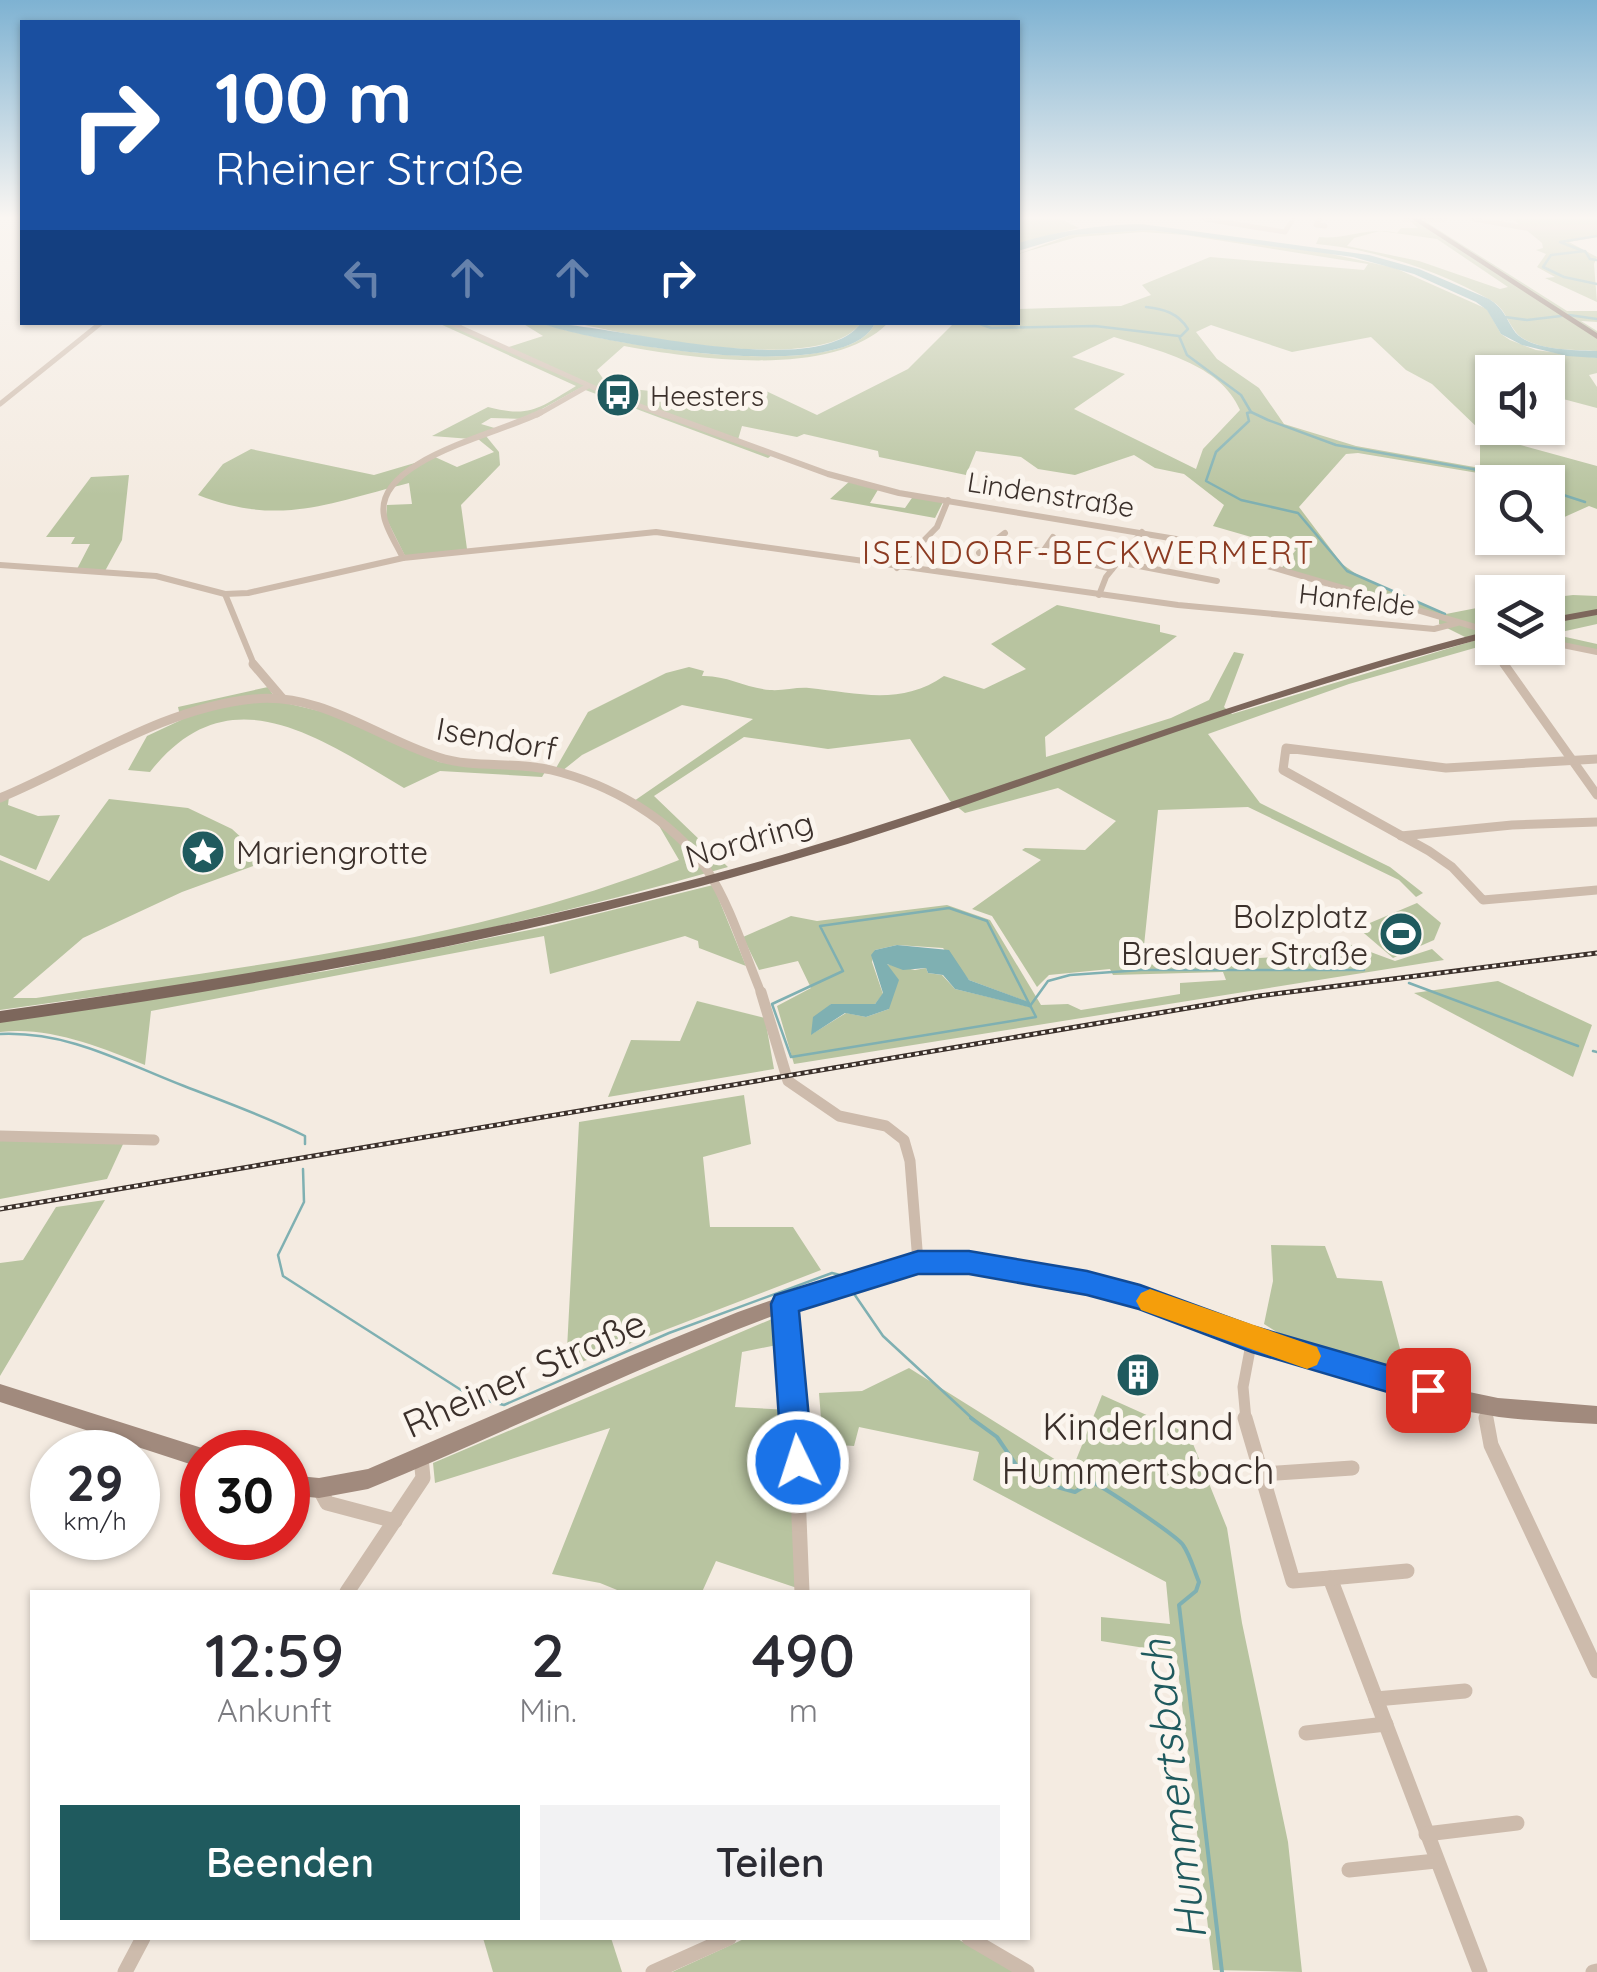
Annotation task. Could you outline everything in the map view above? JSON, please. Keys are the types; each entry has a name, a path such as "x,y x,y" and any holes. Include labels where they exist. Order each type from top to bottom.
{"main road":[{"path":"1554,311 1597,337"},
{"path":"1565,618 1597,612"},
{"name":"Nordring","path":"0,1017 372,957 693,884 934,812 1348,673 1475,638"}],"street":[{"path":"0,404 97,325"},
{"path":"455,325 588,386 789,462 890,491 948,500 932,534 897,568"},
{"path":"0,565 156,576 225,594 403,558 383,514 390,484 416,463 527,420 588,386"},
{"name":"Lindenstraße","path":"948,500 1196,544 1475,628"},
{"name":"Hanfelde","path":"403,558 656,532 1099,595 1434,629 1457,623"},
{"path":"1099,595 1115,565 1142,532"},
{"path":"979,553 1005,533"},
{"path":"1042,553 1053,537"},
{"path":"995,540 1042,553 1217,581"},
{"path":"1170,573 1176,561"},
{"path":"225,594 249,660 282,698"},
{"path":"1565,645 1597,652"},
{"path":"1504,665 1597,795"},
{"name":"Isendorf","path":"0,798 210,706 282,698 363,720 443,759 550,770 660,821 696,854 716,884 764,1000 788,1082 830,1111 886,1126 904,1140 910,1161 918,1262"},
{"path":"1597,759 1446,768 1286,748 1282,770 1452,867 1483,900 1597,890"},
{"path":"1400,836 1512,825 1597,822"},
{"path":"0,1136 154,1140"},
{"name":"Rheiner Straße","path":"310,1487 368,1479 689,1338 918,1262 969,1262 1079,1281 1140,1298 1252,1339 1484,1405 1597,1415"},
{"path":"784,1304 796,1426 803,1589"},
{"path":"1252,1339 1243,1387 1244,1414 1292,1581 1407,1572"},
{"path":"0,1393 180,1451"},
{"path":"1484,1405 1491,1445 1597,1671"},
{"path":"348,1590 423,1478 421,1457"},
{"path":"1261,1474 1352,1468"},
{"path":"319,1488 328,1503 395,1521"},
{"path":"1330,1578 1480,1972"},
{"path":"1376,1699 1466,1691"},
{"path":"1306,1733 1386,1724"},
{"path":"1426,1834 1517,1824"},
{"path":"1349,1870 1436,1861"},
{"path":"124,1972 142,1940"},
{"path":"653,1972 725,1940"},
{"path":"972,1940 1027,1972"}],"green space":[{"path":"1020,311 1488,311 1501,334 1510,340 1536,350 1597,358 1597,373 1589,375 1597,387 1597,408 1565,400 1565,355 1475,355 1475,425 1432,384 1406,370 1371,337 1292,352 1211,325 1196,332 1217,359 1259,388 1284,424 1356,446 1475,467 1475,472 1346,454 1299,507 1342,564 1359,576 1446,614 1475,608 1475,648 1349,684 1208,734 1260,803 1390,867 1423,893 1416,897 1399,880 1248,807 1158,810 1142,965 1295,956 1338,940 1395,961 1432,949 1444,960 794,1064 777,1006 811,988 798,961 759,970 743,937 791,916 817,921 947,905 990,920 1041,1005 1068,1004 1081,1010 1180,994 1180,983 1226,980 1223,972 1113,975 1110,969 1049,975 1037,987 992,916 972,909 1041,860 1022,850 1025,848 1085,850 1116,821 1058,788 965,813 950,801 910,739 828,749 744,737 654,796 728,867 575,908 367,954 237,977 0,1010 0,860 49,881 109,799 188,808 232,829 267,861 182,892 83,938 13,998 36,998 280,961 442,931 522,912 679,860 658,824 634,801 753,719 682,705 582,755 562,771 556,768 588,712 666,673 689,667 704,671 702,676 770,690 809,688 895,694 912,691 944,676 984,689 1026,669 991,644 1057,605 1160,625 1160,632 1177,636 1045,737 1046,757 1171,718 1209,700 1234,652 1244,654 1224,707 1232,714 1473,641 1439,624 1439,619 1280,570 1296,550 1213,526 1224,505 1184,474 1155,468 1134,455 1075,475 1038,469 1021,457 976,451 966,475 879,457 878,451 804,434 797,437 742,426 737,443 772,455 768,458 580,388 524,419 491,418 481,424 498,429 471,439 432,436 488,407 534,409 576,386 442,325 463,325 506,348 543,336 525,325 549,325 662,348 771,356 819,353 855,342 873,325 885,325 864,341 834,352 799,358 724,359 624,346 597,370 604,380 622,388 698,396 766,391 817,415 908,369 952,325 1020,325","holes":["1114,337 1186,361 1218,381 1240,410 1203,449 1196,469 1074,409 1125,374 1072,357","897,945 943,948 969,980 1028,1002 1030,1007 955,989 942,975 928,973 926,968 915,970 886,964 889,1009 866,1017 846,1013 812,1034 831,1004 875,1004 883,994 872,962 875,950"]},
{"path":"1503,311 1597,311 1597,322 1581,321 1597,331 1597,351 1553,348 1522,338"},
{"path":"586,325 858,325 840,339 808,347 769,350 639,336"},
{"path":"486,436 499,452 500,465 461,505 467,549 405,556 386,518 387,505 412,504 409,483 329,504 280,511 227,504 198,495 223,464 251,449 374,475 435,457 457,467 494,452 478,439"},
{"path":"1480,445 1520,445 1597,466 1597,509 1589,506 1565,517 1565,465 1480,465"},
{"path":"129,475 122,540 105,571 77,569 90,544 71,544 75,537 46,537 91,477"},
{"path":"851,480 879,488 870,503 905,508 914,495 944,500 935,518 830,499"},
{"path":"1565,596 1597,596 1597,624 1565,631"},
{"path":"1565,637 1597,644 1597,652 1565,645"},
{"path":"268,687 277,701 332,714 439,762 545,772 542,777 440,771 404,788 307,734 275,723 243,719 211,725 180,742 150,772 128,770 147,736 181,720 178,707"},
{"path":"9,797 8,805 38,816 60,815 36,870 0,855 0,801"},
{"path":"713,885 746,966 699,948 698,941 685,936 550,974 544,936 151,1011 145,1065 56,1035 0,1032 0,1020 326,971 544,927"},
{"name":"Bolzplatz Breslauer Straße","path":"1417,903 1441,923 1434,940 1393,958 1358,928"},
{"path":"1498,981 1592,1025 1573,1077 1414,993"},
{"path":"697,1001 765,1018 774,1069 608,1097 631,1040 680,1041"},
{"path":"744,1095 751,1144 703,1157 710,1227 793,1227 821,1270 566,1368 579,1122"},
{"path":"0,1138 124,1142 107,1179 0,1199"},
{"path":"105,1200 0,1376 0,1263 23,1260 56,1207"},
{"path":"1271,1245 1325,1246 1337,1278 1382,1281 1407,1375 1288,1339 1264,1324 1273,1281"},
{"path":"779,1316 782,1344 742,1352 735,1407 789,1410 797,1588 716,1561 703,1590 617,1590 552,1574 610,1428 435,1483 433,1463"},
{"path":"909,1368 1072,1470 1102,1395 1189,1434 1227,1528 1242,1623 1288,1842 1302,1972 1213,1970 1176,1653 1101,1641 1101,1617 1170,1624 1166,1582 973,1480 979,1452 859,1427 854,1446 823,1444 819,1393 862,1391"},
{"path":"484,1940 612,1940 622,1972 493,1972"},
{"path":"742,1940 959,1940 1014,1972 672,1972"}],"water":[{"path":"1488,311 1502,311 1519,336 1529,342 1597,351 1597,358 1567,356 1522,345 1501,334"},
{"path":"547,325 758,350 802,349 837,340 858,325 873,325 855,342 819,353 771,356 663,349"},
{"path":"897,945 949,950 969,980 1029,1002 1032,1008 955,989 943,975 928,973 926,968 903,970 887,964 899,980 889,1009 866,1017 845,1013 811,1035 813,1017 831,1004 875,1004 883,993 871,955 875,950"}],"waterway":[{"path":"1165,311 1188,329 1181,336"},
{"path":"1569,315 1597,319"},
{"path":"1505,317 1527,320 1561,316"},
{"path":"983,325 1095,326 1179,336 1187,355 1241,395 1251,412"},
{"path":"1251,412 1336,445 1475,469"},
{"path":"1251,412 1247,413 1249,421 1216,452 1206,481 1241,500 1298,513 1347,571 1445,614"},
{"path":"1565,496 1585,502"},
{"path":"949,908 987,921 1030,1006 1036,1017 791,1057 772,1004 843,971 820,926 949,908"},
{"path":"1030,1006 1048,981 1070,975 1141,970 1364,970"},
{"path":"1409,983 1578,1046"},
{"name":"Hummertsbach","path":"0,1034 49,1037 94,1050 275,1122 305,1136 305,1144"},
{"path":"1593,1051 1597,1052"},
{"name":"Hummertsbach","path":"303,1169 304,1202 278,1255 283,1276 472,1397 504,1405 669,1333 832,1273 840,1275"},
{"name":"Hummertsbach","path":"848,1285 883,1336 974,1420"},
{"name":"Hummertsbach","path":"971,1418 997,1437 1025,1478 1075,1492 1091,1482 1167,1532 1188,1553 1199,1582 1196,1591 1179,1605 1222,1972"}],"railway":[{"path":"0,1209 1259,996 1597,953"}],"slow traffic":[{"path":"1150,1301 1307,1356"}],"place":[{"name":"Heesters","path":"618,395"},
{"name":"Mariengrotte","path":"203,852"},
{"name":"Bolzplatz Breslauer Straße","path":"1401,934"},
{"name":"Kinderland Hummertsbach","path":"1138,1375"}],"district":[{"name":"ISENDORF-BECKWERMERT","path":"1089,552"}],"route":[{"path":"798,1462 784,1304 918,1262 969,1262 1087,1283 1252,1339 1428,1390"}]}
